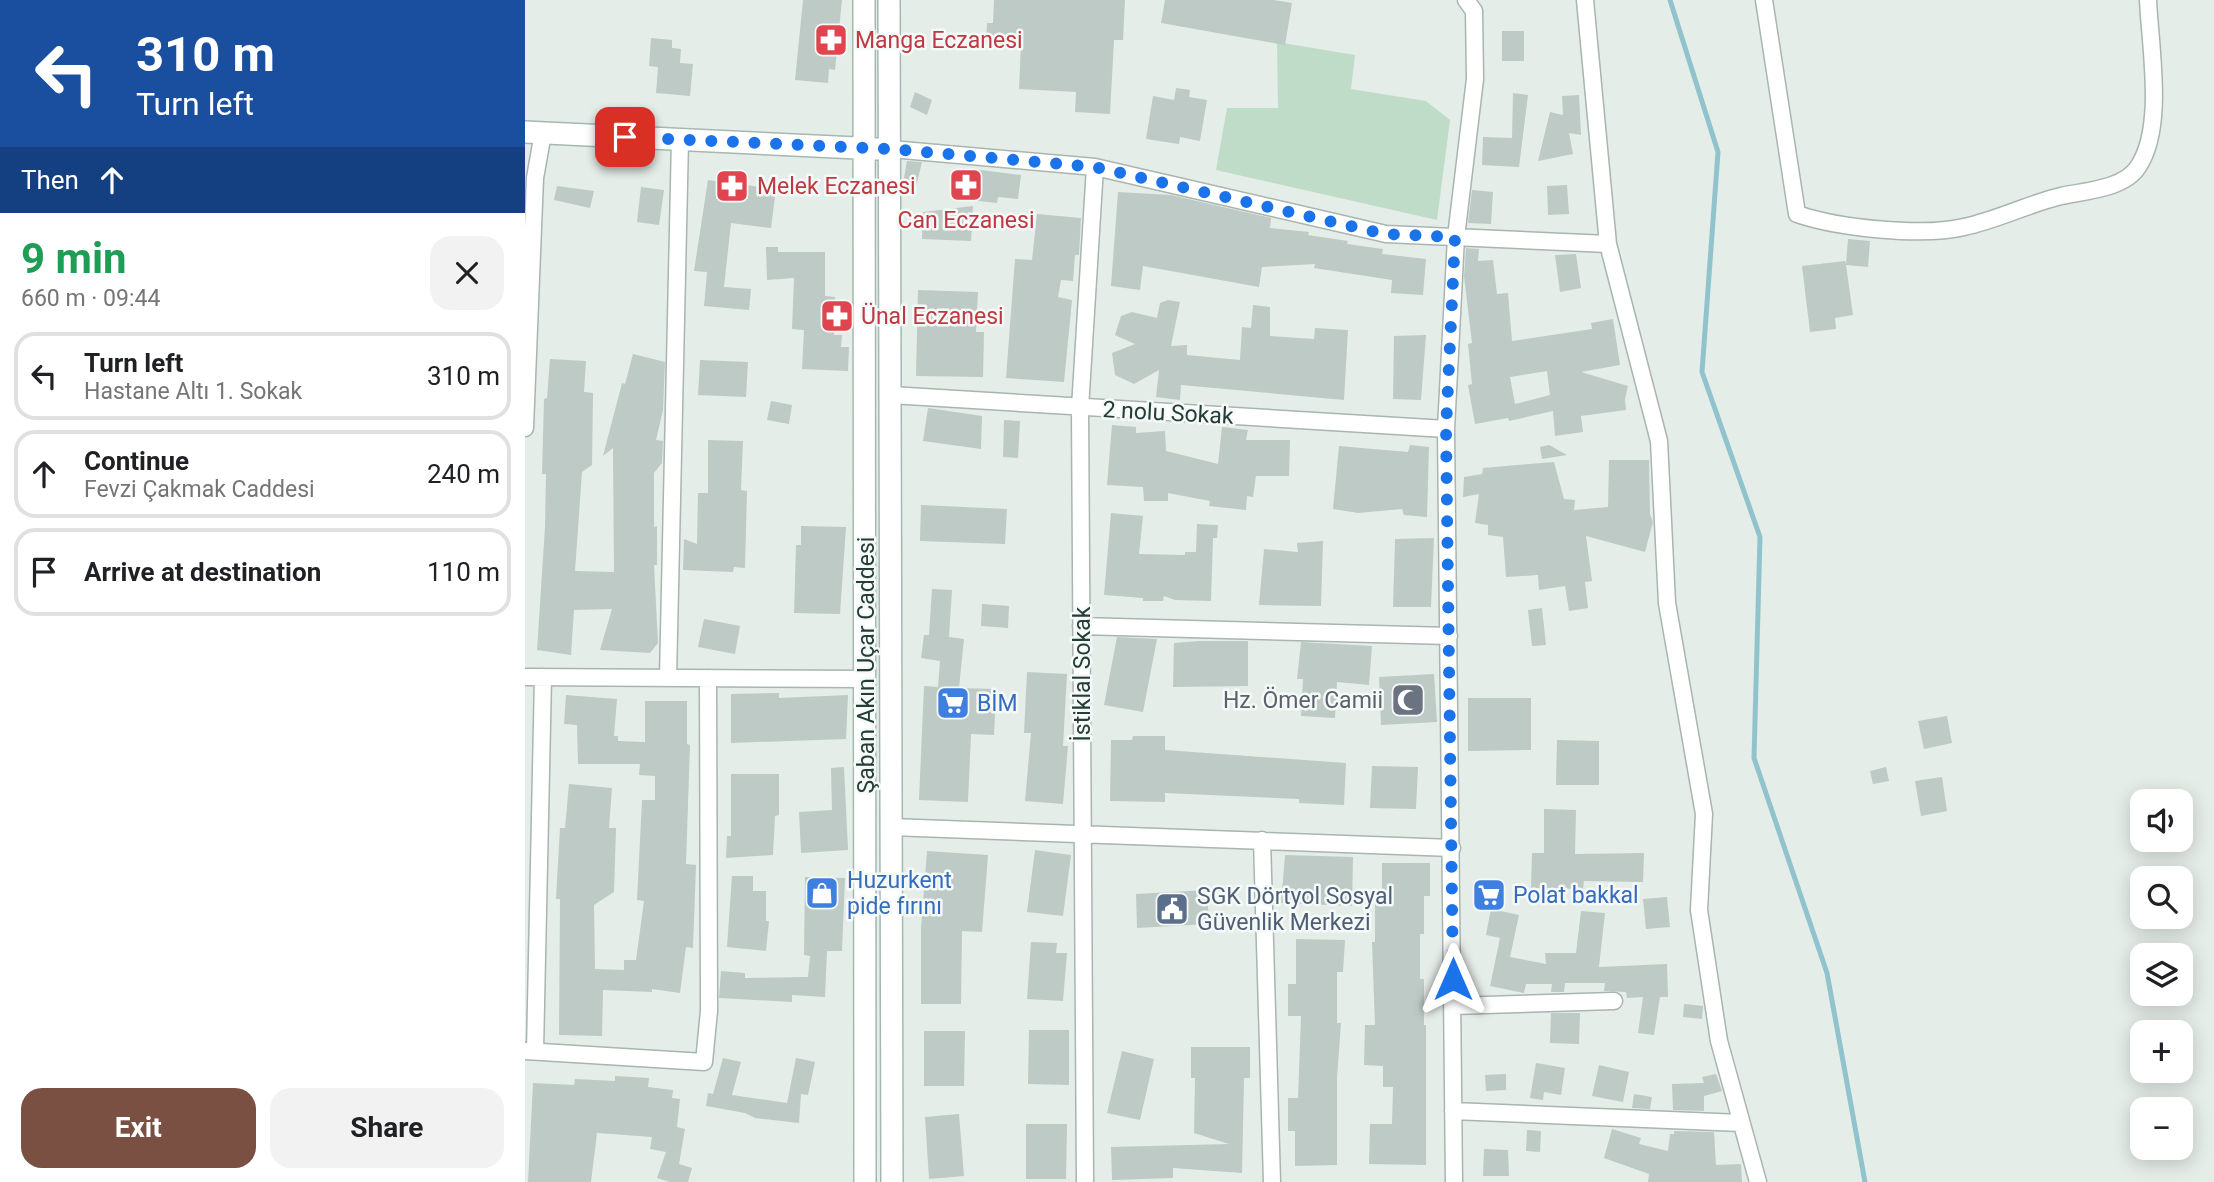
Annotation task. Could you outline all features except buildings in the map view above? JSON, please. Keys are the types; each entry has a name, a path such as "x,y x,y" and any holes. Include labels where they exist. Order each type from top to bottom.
{"main road":[{"name":"Şaban Akın Uçar Caddesi","path":"864,0 865,1182"},
{"name":"Şaban Akın Uçar Caddesi","path":"889,0 892,1182"},
{"path":"534,132 891,149"}],"street":[{"path":"1454,1182 1453,848 1446,429 1455,237 1475,79 1474,11 1466,0"},
{"path":"1585,0 1608,244 1659,441 1667,603 1704,814 1699,910 1719,1041 1758,1182"},
{"path":"1764,0 1797,214 1822,222 1935,232 1965,227 2057,197 2107,186 2131,176 2147,148 2154,117 2148,0"},
{"path":"525,428 535,178 534,132"},
{"path":"668,678 680,139"},
{"path":"891,149 1095,167 1385,234 1608,244"},
{"name":"İstiklal Sokak","path":"1085,1182 1080,408 1095,167"},
{"name":"2 nolu Sokak","path":"891,395 1446,429"},
{"path":"1081,626 1449,636"},
{"path":"525,677 866,679"},
{"path":"543,677 530,1051 704,1062 709,1011 708,678"},
{"path":"891,827 1453,848"},
{"path":"1262,841 1272,1182"},
{"path":"1453,1006 1614,1001"},
{"path":"1453,1111 1741,1123"}],"green space":[{"path":"1277,42 1355,55 1351,89 1426,101 1450,120 1437,220 1216,170 1227,108 1278,108"}],"waterway":[{"path":"1670,0 1718,152 1702,372 1760,537 1754,758 1827,973 1865,1182"}],"place":[{"name":"Manga Eczanesi","path":"831,40"},
{"name":"Can Eczanesi","path":"966,185"},
{"name":"Melek Eczanesi","path":"732,186"},
{"name":"Ünal Eczanesi","path":"837,316"},
{"name":"Hz. Ömer Camii","path":"1408,700"},
{"name":"BİM","path":"953,703"},
{"name":"Huzurkent pide fırını","path":"822,893"},
{"name":"Polat bakkal","path":"1489,895"},
{"name":"SGK Dörtyol Sosyal Güvenlik Merkezi","path":"1172,909"}],"route":[{"path":"625,137 891,149 1095,167 1385,234 1455,237 1446,429 1453,979"}]}
